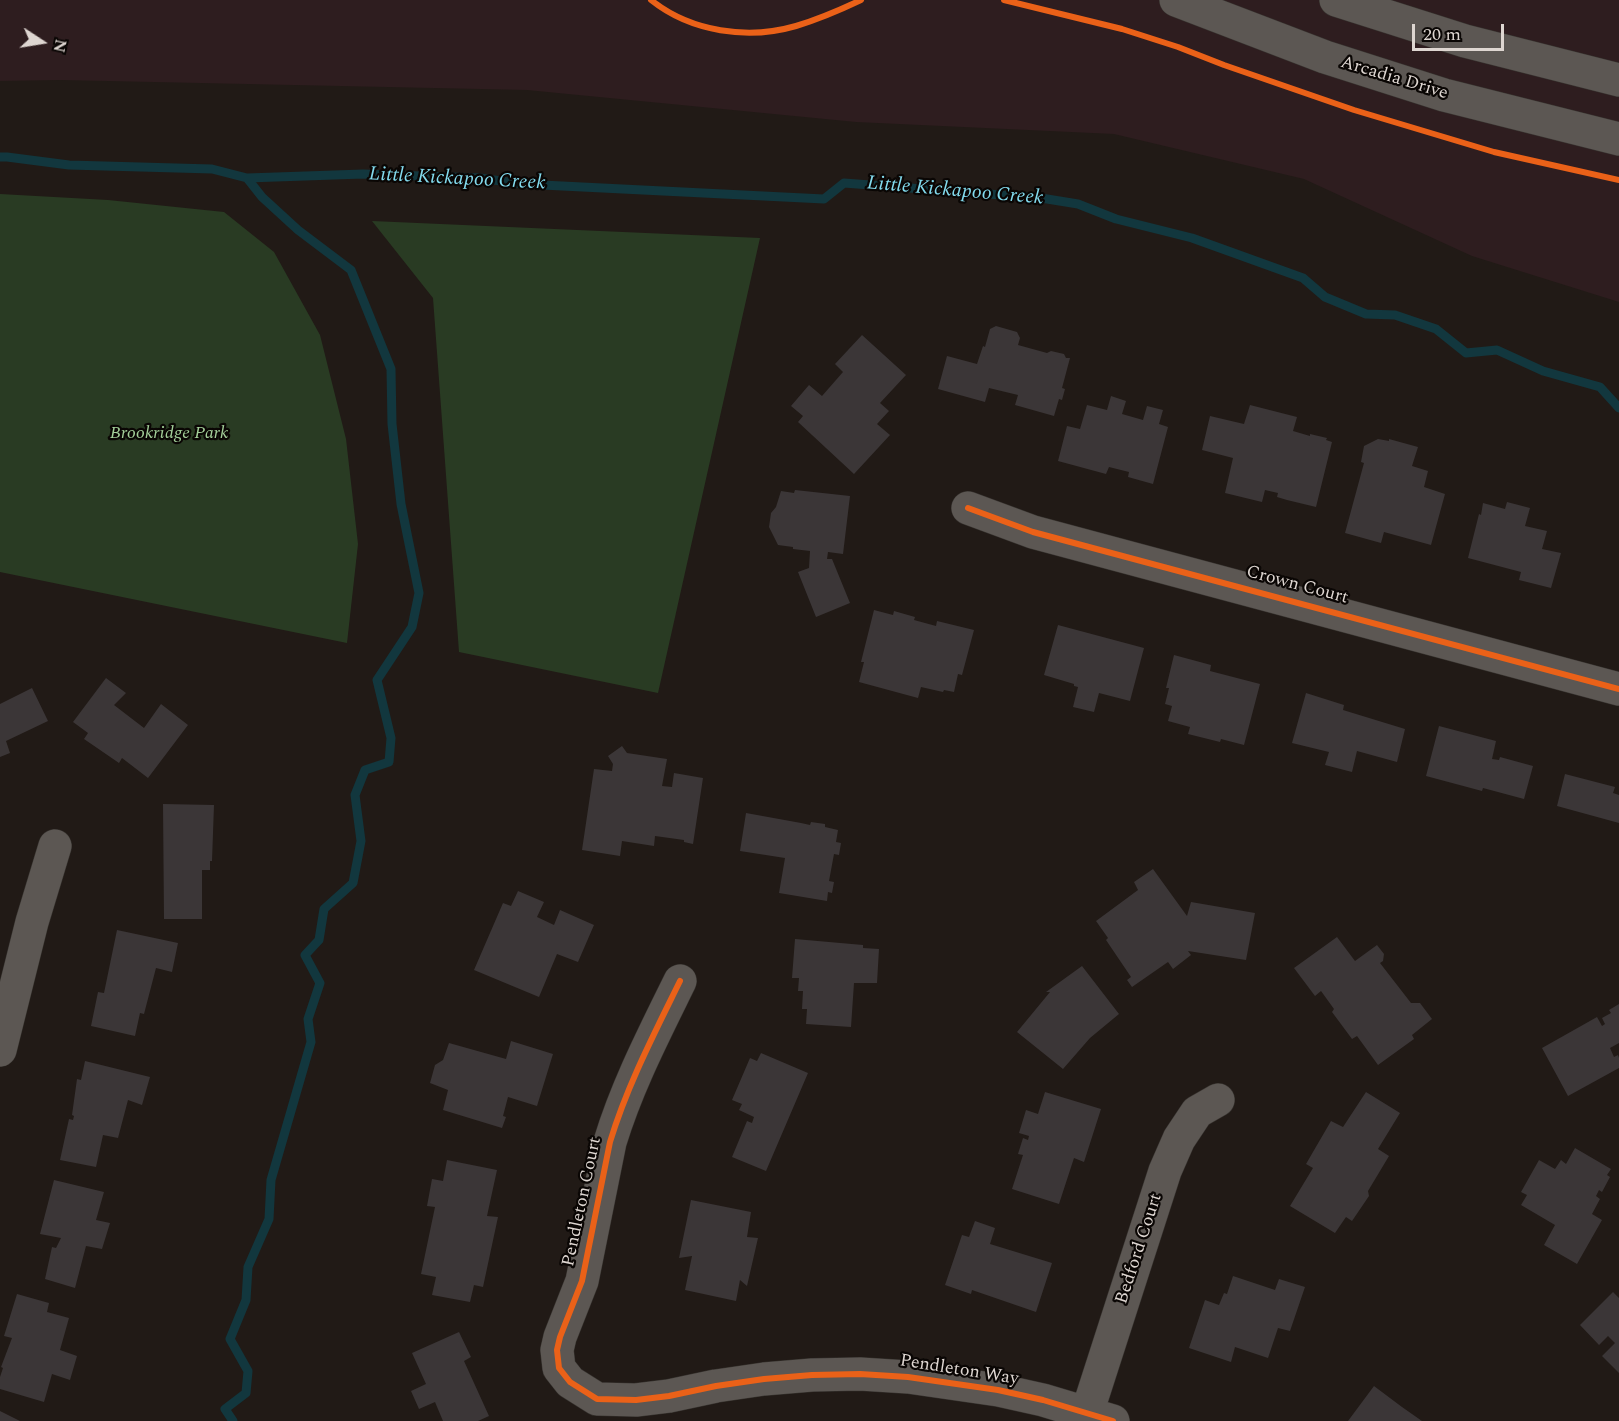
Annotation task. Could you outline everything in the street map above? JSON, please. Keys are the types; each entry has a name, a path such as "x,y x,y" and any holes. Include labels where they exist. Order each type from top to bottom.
{"street":[{"name":"Arcadia Drive","path":"1176,0 1325,57 1444,95 1619,139"},
{"path":"1336,0 1465,41 1619,80"},
{"name":"Crown Court","path":"968,508 1033,532 1619,688"},
{"path":"0,1050 32,922 55,846"},
{"name":"Pendleton Court","path":"584,1391 570,1382 559,1368 557,1350 560,1337 582,1281 615,1126 648,1047 680,981"},
{"name":"Bedford Court","path":"1100,1417 1165,1171 1179,1139 1197,1112 1218,1100"},
{"name":"Pendleton Way","path":"584,1391 597,1399 636,1400 764,1379 860,1374 909,1377 998,1390 1100,1417"}],"shaded area":[{"path":"0,0 1619,0 1619,302 1472,256 1304,179 1114,134 856,122 527,90 60,80 0,81"}],"green space":[{"name":"Brookridge Park","path":"0,194 108,200 224,212 274,252 320,335 346,439 358,544 347,643 0,572"},
{"path":"372,221 760,238 658,693 459,652 433,298"}],"building":[{"path":"996,326 1017,332 1020,338 1018,345 1047,353 1051,351 1064,354 1066,358 1070,358 1062,388 1065,389 1062,400 1059,399 1054,416 1015,405 1018,395 989,388 985,402 938,389 947,356 977,364 990,329"},
{"path":"862,335 906,375 880,403 889,411 877,424 890,435 854,474 798,422 803,416 791,406 809,385 822,396 843,372 835,364"},
{"path":"1111,396 1126,401 1122,414 1143,420 1147,406 1163,410 1159,424 1168,427 1153,484 1128,477 1129,472 1109,467 1106,474 1058,461 1067,426 1080,429 1087,405 1107,410"},
{"path":"1250,405 1297,417 1293,431 1327,438 1326,440 1332,442 1316,507 1277,497 1278,493 1265,490 1262,502 1225,493 1233,458 1202,450 1210,416 1244,424"},
{"path":"1378,439 1389,441 1389,439 1418,447 1412,466 1428,471 1424,487 1445,494 1431,545 1384,532 1381,543 1345,533 1364,463 1361,462 1364,446"},
{"path":"795,490 850,496 843,554 828,552 827,559 832,559 850,603 816,617 798,572 809,568 810,551 778,545 769,527 771,513 776,507 781,491 794,493"},
{"path":"1507,502 1530,508 1525,526 1547,531 1542,549 1561,553 1551,588 1519,580 1521,572 1468,558 1483,503 1505,509"},
{"path":"874,610 893,615 894,611 936,626 937,621 974,630 962,675 958,674 954,692 921,687 918,698 859,682 864,662 861,662"},
{"path":"1058,625 1144,648 1130,701 1099,693 1094,712 1073,707 1078,687 1044,675"},
{"path":"1174,655 1211,665 1210,671 1260,684 1244,745 1188,734 1190,727 1168,721 1172,706 1165,704 1169,688 1166,688"},
{"path":"106,678 126,693 114,705 144,728 161,704 188,725 148,778 122,758 119,763 84,739 88,733 73,722"},
{"path":"32,688 48,721 6,741 10,753 0,757 0,704"},
{"path":"1306,693 1344,705 1343,710 1405,729 1397,762 1357,751 1352,772 1325,765 1329,752 1292,743"},
{"path":"1439,726 1496,741 1492,759 1499,760 1500,757 1533,766 1524,799 1483,788 1482,791 1426,776"},
{"path":"622,746 627,753 667,759 662,786 672,787 674,773 703,778 693,844 684,842 684,840 655,836 654,846 622,841 620,856 582,850 594,769 612,771 613,764 608,756"},
{"path":"1565,774 1615,787 1613,793 1619,795 1619,823 1557,806"},
{"path":"163,804 214,805 212,861 210,861 210,870 202,870 202,919 164,919"},
{"path":"746,813 810,825 811,822 825,824 825,827 838,830 836,842 841,843 839,855 834,854 829,881 834,882 832,893 828,892 827,901 779,893 785,858 740,851"},
{"path":"1153,869 1187,916 1191,902 1255,913 1246,960 1188,951 1191,955 1173,969 1168,962 1132,987 1127,980 1131,977 1096,921 1138,890 1134,882"},
{"path":"518,891 544,902 537,917 554,925 560,910 594,925 578,962 557,954 539,997 474,970 503,903 511,906"},
{"path":"117,930 178,943 172,972 156,968 144,1014 140,1013 135,1036 91,1026 98,992 104,993"},
{"path":"1337,937 1355,961 1377,945 1384,954 1383,961 1380,963 1411,1003 1420,1003 1432,1019 1412,1035 1414,1039 1378,1065 1357,1036 1352,1039 1332,1012 1334,1009 1321,991 1315,996 1294,968"},
{"path":"795,939 863,945 863,948 879,949 877,983 854,983 851,1027 806,1024 807,1009 802,1009 803,991 798,991 799,978 792,978"},
{"path":"1082,966 1119,1014 1090,1038 1063,1069 1017,1032 1050,992 1046,992"},
{"path":"1619,1004 1619,1043 1610,1048 1614,1057 1618,1055 1619,1068 1568,1096 1542,1048 1597,1017 1602,1026 1605,1024 1602,1018 1611,1013 1609,1010"},
{"path":"511,1041 553,1054 537,1106 508,1097 503,1116 506,1117 502,1128 443,1110 448,1090 430,1083 435,1065 443,1060 449,1043 506,1059"},
{"path":"761,1053 808,1073 766,1171 732,1157 747,1121 752,1123 754,1117 739,1110 742,1104 732,1100 750,1058 757,1061"},
{"path":"85,1061 150,1077 142,1105 128,1100 118,1138 103,1135 96,1167 60,1160 69,1119 73,1120 74,1116 72,1115 77,1079 81,1080"},
{"path":"1045,1092 1101,1109 1084,1162 1074,1158 1059,1204 1012,1189 1023,1155 1018,1154 1023,1138 1028,1140 1029,1136 1019,1133 1026,1110 1038,1114"},
{"path":"1366,1092 1400,1113 1378,1149 1389,1156 1368,1191 1369,1196 1352,1221 1346,1217 1335,1233 1290,1206 1313,1168 1306,1164 1331,1121 1343,1127"},
{"path":"1575,1148 1611,1169 1607,1175 1610,1177 1602,1192 1599,1190 1596,1196 1600,1199 1592,1214 1602,1220 1577,1264 1544,1245 1555,1225 1521,1205 1527,1195 1521,1192 1539,1160 1555,1169 1561,1160 1566,1164"},
{"path":"447,1160 497,1170 487,1216 498,1217 483,1287 474,1285 470,1302 432,1295 436,1277 421,1274 435,1207 427,1206 432,1179 443,1181"},
{"path":"54,1180 104,1192 96,1220 110,1223 102,1249 86,1246 75,1288 45,1279 52,1247 56,1248 61,1238 40,1234"},
{"path":"691,1200 751,1212 747,1237 758,1238 747,1286 740,1280 736,1301 685,1290 692,1256 679,1258"},
{"path":"975,1221 995,1228 990,1244 1052,1263 1036,1312 972,1290 971,1294 945,1285 962,1235 969,1237"},
{"path":"1233,1276 1275,1290 1279,1279 1305,1287 1290,1331 1278,1328 1268,1358 1235,1347 1231,1362 1189,1348 1205,1300 1219,1305 1224,1293 1227,1294"},
{"path":"1613,1292 1619,1298 1619,1373 1602,1356 1615,1343 1608,1336 1599,1345 1580,1325"},
{"path":"17,1294 49,1303 47,1312 69,1318 60,1350 77,1356 70,1380 52,1374 44,1402 0,1389 3,1368 1,1367 12,1338 4,1336"},
{"path":"459,1332 471,1357 464,1361 489,1416 478,1421 443,1421 435,1402 419,1409 411,1391 426,1384 412,1353"},
{"path":"1374,1386 1402,1407 1422,1421 1348,1421"},
{"path":"0,1411 20,1421 0,1421"}],"waterway":[{"name":"Little Kickapoo Creek","path":"0,157 69,165 212,169 247,178 363,174 480,178 522,184 824,199 844,183 1041,198 1078,204 1116,219 1192,238 1303,278 1325,297 1366,314 1395,315 1436,329 1466,353 1497,350 1543,371 1600,387 1619,408"},
{"name":"Little Kickapoo Creek","path":"233,1421 225,1409 246,1393 248,1371 230,1339 246,1300 248,1267 269,1219 271,1180 311,1042 308,1019 320,983 305,955 319,940 324,909 353,883 361,841 355,795 365,770 389,762 391,738 377,680 412,627 419,593 401,504 392,424 391,369 351,270 298,230 262,197 247,178"}],"cycle path":[{"path":"651,0 684,20 720,30 740,32 778,30 796,26 861,0"},
{"path":"1004,0 1122,29 1354,110 1494,152 1619,180"},
{"path":"968,508 1033,532 1619,689"},
{"path":"680,981 633,1080 610,1142 582,1281 557,1350 559,1368 570,1382 597,1399 636,1400 764,1379 860,1374 908,1377 998,1390 1043,1400 1113,1421"}]}
